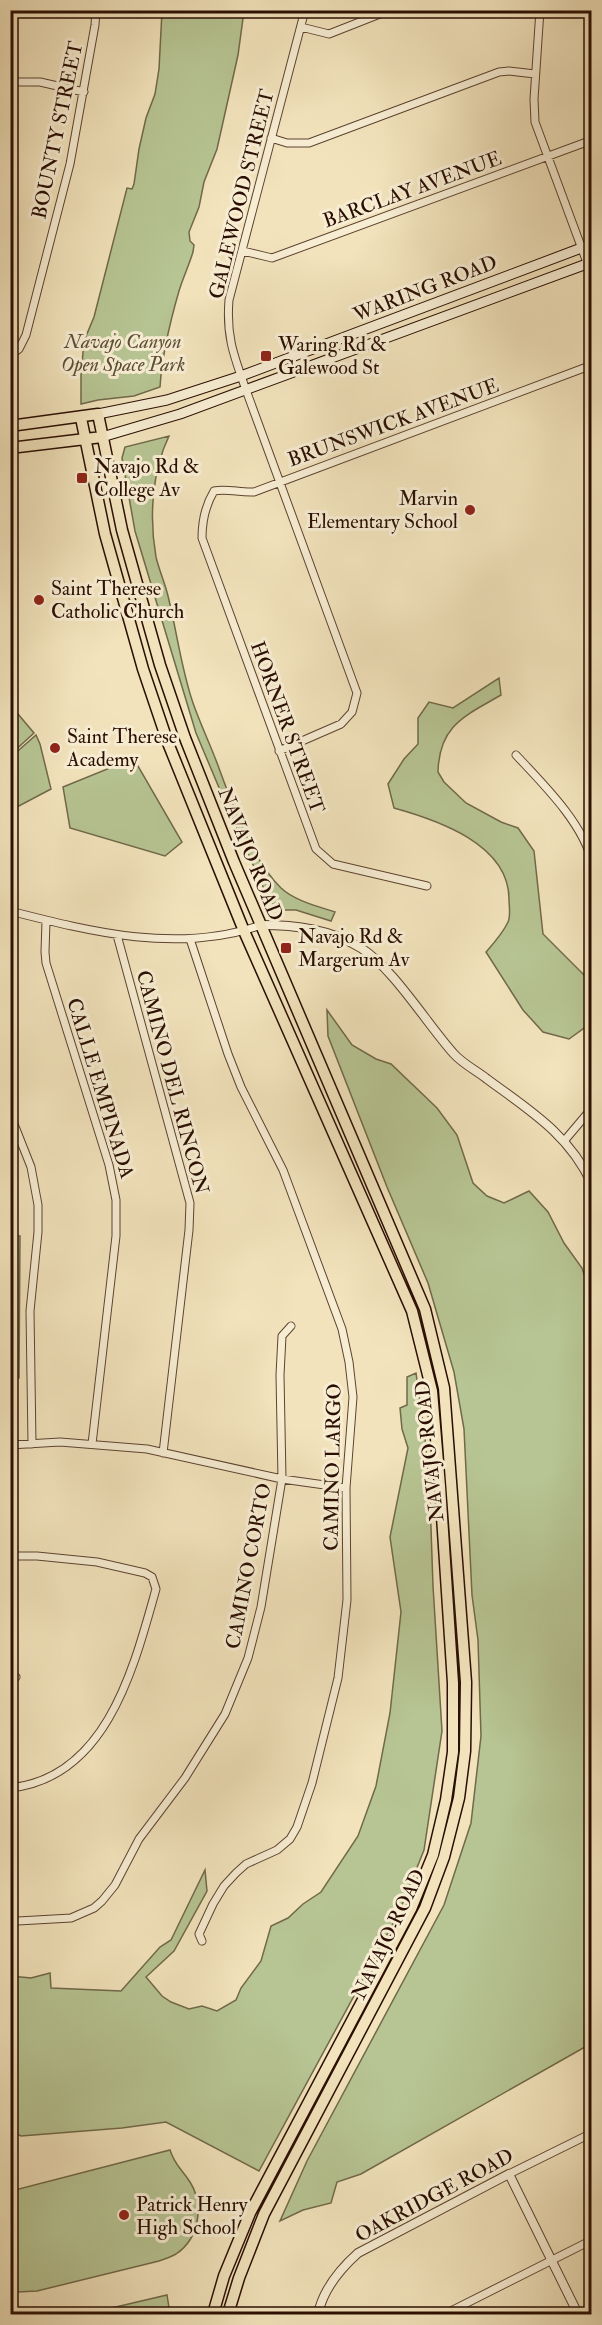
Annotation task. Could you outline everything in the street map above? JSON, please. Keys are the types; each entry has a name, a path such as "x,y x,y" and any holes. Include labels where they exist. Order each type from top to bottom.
{"main road":[{"name":"WARING ROAD","path":"98,414 167,400 241,376 591,244"},
{"name":"WARING ROAD","path":"102,437 180,414 589,263"},
{"path":"10,426 98,414"},
{"name":"NAVAJO ROAD","path":"98,414 122,530 160,664 185,738 261,925 425,1309 444,1388 466,1682 465,1751 459,1798 447,1847 425,1908 264,2214 238,2278 228,2314"},
{"name":"NAVAJO ROAD","path":"81,418 105,534 143,669 168,743 244,931 412,1311 432,1391 453,1683 453,1752 446,1800 433,1855 411,1909 250,2213 224,2276 213,2314"},
{"path":"10,448 102,437"},
{"path":"200,824 216,817"}],"street":[{"name":"BOUNTY STREET","path":"10,356 19,349 26,335 70,164 84,92 96,10"},
{"name":"GALEWOOD STREET","path":"279,751 341,724 352,712 357,693 241,376 230,344 227,324 230,300 305,10"},
{"path":"301,27 329,34 390,10"},
{"path":"540,10 535,74 535,122 581,248 589,263 591,276"},
{"path":"271,138 287,143 309,143 499,72 535,74"},
{"path":"10,82 40,82 84,92"},
{"name":"BARCLAY AVENUE","path":"243,251 272,258 591,140"},
{"name":"BRUNSWICK AVENUE","path":"208,501 214,491 224,489 241,493 254,492 591,365"},
{"name":"HORNER STREET","path":"208,501 202,526 202,538 316,849 333,864 427,886"},
{"path":"516,755 549,791 582,837 588,848 591,862"},
{"path":"10,911 46,921 117,935 152,939 190,939 244,931 261,925 291,925 323,930 362,949 386,970 456,1056 548,1124 565,1140 584,1167 591,1184"},
{"name":"CALLE EMPINADA","path":"46,921 46,963 109,1165 116,1200 116,1236 92,1444"},
{"name":"CAMINO DEL RINCON","path":"117,935 190,1203 189,1230 163,1453"},
{"name":"CAMINO LARGO","path":"190,939 241,1088 283,1170 342,1329 353,1397 346,1488 347,1600 338,1678 312,1783 297,1827 290,1839 277,1850 246,1864 224,1886 204,1920 199,1934 202,1941"},
{"path":"565,1140 591,1108"},
{"path":"10,1114 31,1167 38,1205 38,1232 30,1311 32,1444"},
{"name":"CAMINO CORTO","path":"10,1917 18,1921 71,1918 94,1908 102,1901 115,1885 139,1839 210,1740 225,1714 248,1658 261,1607 282,1479 280,1375 282,1336 291,1326"},
{"path":"10,1445 60,1442 147,1449 282,1479 346,1488"},
{"path":"10,1556 37,1556 97,1562 145,1573 155,1582 156,1588 130,1677 122,1697 100,1732 78,1757 60,1772 30,1786 10,1788"},
{"name":"OAKRIDGE ROAD","path":"318,2314 329,2286 358,2253 591,2133"},
{"path":"509,2174 578,2314"},
{"path":"445,2314 591,2240"}],"green space":[{"name":"Navajo Canyon Open Space Park","path":"162,11 244,11 238,55 217,149 189,232 190,241 194,245 193,252 179,291 170,327 160,387 134,396 81,404 84,341 94,317 127,188 132,189 134,184 146,118 155,94 159,69"},
{"path":"169,436 156,479 153,511 154,542 193,703 238,817 261,863 287,893 306,903 335,912 331,921 296,910 278,910 269,900 196,733 135,531 122,458 125,447"},
{"path":"499,678 501,695 466,716 449,733 443,743 438,772 444,782 466,803 501,822 518,828 534,851 543,934 585,976 591,974 591,1023 569,1039 543,1032 523,1010 486,952 504,930 509,917 506,880 497,863 468,837 430,820 394,808 388,784 404,759 418,744 418,718 429,702 453,708"},
{"path":"18,714 34,733 11,754 11,721"},
{"path":"36,735 51,789 17,807 11,806 11,757"},
{"path":"127,761 138,766 182,842 165,856 70,828 63,787"},
{"path":"327,1010 352,1045 376,1059 391,1064 437,1108 457,1135 473,1183 487,1196 504,1203 529,1191 548,1212 564,1243 582,1268 586,1280 591,1281 592,2043 361,2174 337,2182 331,2203 303,2210 280,2221 307,2161 444,1905 471,1823 481,1736 478,1640 472,1595 464,1429 454,1372 428,1283 387,1187 328,1036"},
{"path":"11,1236 20,1236 19,1378 11,1378"},
{"path":"416,1373 425,1437 430,1499 442,1731 424,1850 400,1910 380,1948 259,2171 166,2122 21,2136 11,2131 11,1976 31,1978 50,1973 51,1988 121,1991 160,1947 171,1940 205,1870 207,1891 174,1951 146,1977 162,1996 171,2002 189,2009 202,2006 217,2011 236,2000 241,1988 261,1961 271,1926 288,1918 321,1892 358,1836 376,1786 390,1713 401,1612 390,1537 408,1448 402,1429 400,1408 407,1405 407,1377"},
{"path":"170,2150 176,2164 190,2182 197,2200 195,2230 184,2247 174,2255 159,2261 37,2291 17,2292 11,2289 11,2191"},
{"path":"167,2295 170,2314 86,2314"}],"place":[{"name":"Waring Rd & Galewood St","path":"266,356"},
{"name":"Navajo Rd & College Av","path":"82,478"},
{"name":"Marvin Elementary School","path":"470,510"},
{"name":"Saint Therese Catholic Church","path":"39,600"},
{"name":"Saint Therese Academy","path":"55,748"},
{"name":"Navajo Rd & Margerum Av","path":"286,948"},
{"name":"Patrick Henry High School","path":"124,2215"}]}
